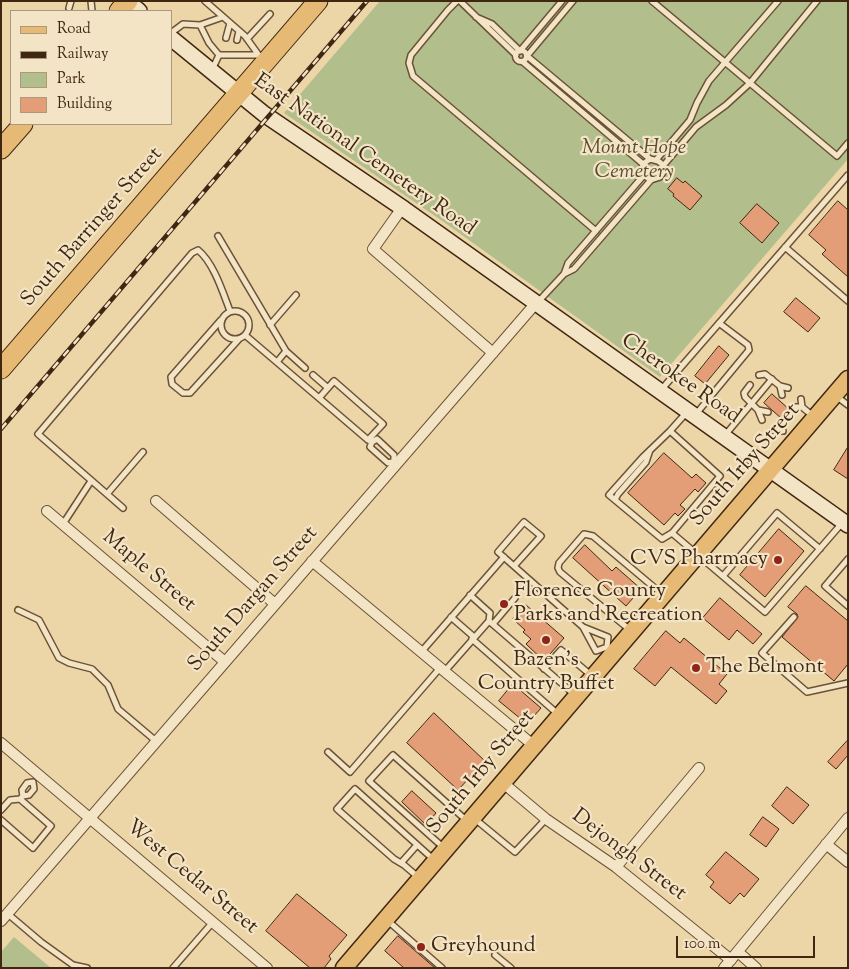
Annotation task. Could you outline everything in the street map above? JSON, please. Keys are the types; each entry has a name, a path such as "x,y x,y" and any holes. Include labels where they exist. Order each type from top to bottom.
{"highway":[{"name":"South Barringer Street","path":"1,369 238,94 262,59 318,1"},
{"path":"3,142 22,125"}],"main road":[{"name":"South Irby Street","path":"344,968 576,696 610,650 631,631 770,471 789,435 815,418 848,379"}],"street":[{"path":"127,1 138,10"},
{"name":"East National Cemetery Road","path":"172,39 238,94 536,303"},
{"path":"402,208 373,249 493,353"},
{"name":"South Dargan Street","path":"4,917 276,604 395,463 536,303"},
{"name":"Cherokee Road","path":"536,303 846,524"},
{"path":"156,501 276,604"},
{"name":"Maple Street","path":"47,511 225,662"},
{"path":"312,561 533,745"},
{"name":"West Cedar Street","path":"1,743 36,779 90,818 267,968"},
{"path":"616,867 698,768"},
{"name":"Dejongh Street","path":"502,782 546,819 616,867 731,960 756,968"},
{"path":"731,960 848,818"},
{"path":"826,844 848,862"}],"lane":[{"path":"68,8 71,1"},
{"path":"205,1 247,39 262,59"},
{"path":"596,231 412,76 408,62 411,55 448,10 459,1 517,59 523,62 643,164"},
{"path":"516,56 562,1"},
{"path":"523,62 572,1"},
{"path":"652,1 837,156 848,143"},
{"path":"643,164 653,160 690,120 705,88 778,1"},
{"path":"663,166 696,127 726,105 750,83 817,1"},
{"path":"247,39 270,14"},
{"path":"476,16 492,24 520,51 525,52 527,56 653,160 661,163 663,166 664,171 660,178 651,180 574,269 564,274 536,303"},
{"path":"172,32 183,24 200,25 222,17"},
{"path":"226,38 230,23"},
{"path":"200,25 209,43 221,55"},
{"path":"237,40 239,31"},
{"path":"211,72 224,47"},
{"path":"221,55 234,53 262,59"},
{"path":"643,164 642,171 651,180"},
{"path":"564,274 568,263 644,175"},
{"path":"659,392 848,176"},
{"path":"218,236 286,351 305,368"},
{"path":"785,247 848,301"},
{"path":"123,508 38,434 192,253 198,250 204,254 230,311"},
{"path":"270,325 296,295"},
{"path":"230,311 240,311 247,317 249,326 245,335 239,339 190,394 183,393 172,384 171,377 221,320 230,311"},
{"path":"221,320 221,329 226,337 239,339"},
{"path":"670,431 720,476 672,533 662,539 609,494 650,450 670,431 691,414 749,350 748,345 719,323"},
{"path":"245,335 319,398 370,441 377,440 394,454 395,463 388,463 370,447 370,441 383,424 334,381 319,398"},
{"path":"277,362 286,351"},
{"path":"759,375 765,374 780,386 788,388"},
{"path":"313,375 328,388"},
{"path":"723,437 772,379"},
{"path":"750,385 744,393 745,398 758,410 762,420"},
{"path":"780,386 782,395"},
{"path":"834,395 848,405"},
{"path":"801,399 802,407"},
{"path":"795,407 802,407 815,418"},
{"path":"758,410 768,412"},
{"path":"780,423 789,435"},
{"path":"773,430 789,435"},
{"path":"107,494 144,452"},
{"path":"63,524 91,481"},
{"path":"723,576 777,513 820,549"},
{"path":"514,566 541,536 524,522 498,552 583,627 596,650 610,650 608,637 583,627"},
{"path":"672,533 765,612 820,549 846,524"},
{"path":"631,631 560,572 558,568 559,564 584,534 594,536 663,594"},
{"path":"422,651 504,557"},
{"path":"848,559 825,586 848,606"},
{"path":"470,595 490,613 490,622 576,696"},
{"path":"328,752 350,772 443,669 515,598"},
{"path":"18,610 39,620 58,658 92,669 108,685 118,709 156,741"},
{"path":"451,617 559,715"},
{"path":"794,617 762,653 807,692 848,683"},
{"path":"544,669 561,650 592,676"},
{"path":"440,855 369,781 393,755 471,819 515,852 546,819"},
{"path":"1,810 10,800 28,795 34,789 36,779"},
{"path":"420,879 394,859 338,809 355,789 418,845 440,855"},
{"path":"1,820 33,848 52,826 22,797"},
{"path":"401,863 418,845"},
{"path":"4,917 42,942 73,967 87,968"},
{"path":"386,919 442,968"},
{"path":"173,968 213,922"},
{"path":"495,955 511,968"}],"green space":[{"name":"Mount Hope Cemetery","path":"380,1 848,1 848,159 660,377 441,220 284,113"},
{"path":"14,937 51,968 1,968 1,952"}],"building":[{"path":"677,178 683,183 685,181 702,196 690,210 673,196 674,194 668,189"},
{"path":"838,201 848,210 848,277 822,254 826,250 809,235"},
{"path":"757,204 779,223 762,243 740,223"},
{"path":"796,298 820,318 808,332 784,312"},
{"path":"719,346 729,355 705,384 695,376"},
{"path":"772,394 790,410 782,419 764,403"},
{"path":"848,447 848,479 834,470"},
{"path":"664,453 692,478 696,474 706,483 698,492 695,489 680,505 685,509 678,516 675,513 664,525 628,493"},
{"path":"779,529 804,551 765,597 740,575"},
{"path":"585,545 612,571 616,567 641,589 626,606 573,558"},
{"path":"806,586 848,621 848,664 834,681 782,637 798,617 788,607"},
{"path":"720,598 762,634 753,644 737,630 729,640 703,618"},
{"path":"526,605 564,638 544,661 526,644 531,639 523,632 525,630 513,619"},
{"name":"The Belmont","path":"666,631 680,643 684,638 727,674 719,684 727,691 716,704 671,667 655,686 634,669"},
{"path":"513,684 541,708 527,724 499,701"},
{"path":"434,713 485,761 458,790 407,743"},
{"path":"848,740 848,755 836,769 828,762"},
{"path":"787,787 809,805 793,824 772,806"},
{"path":"412,791 436,813 426,825 402,802"},
{"path":"763,817 779,829 766,847 750,835"},
{"path":"726,852 759,879 744,897 740,893 730,904 710,887 714,882 706,875"},
{"path":"297,894 347,935 329,956 331,959 324,968 310,968 266,931"},
{"path":"398,936 435,968 404,968 385,951"}],"railway":[{"path":"1,429 367,1"}],"place":[{"name":"CVS Pharmacy","path":"778,560"},
{"name":"Florence County Parks and Recreation","path":"504,604"},
{"name":"Bazen's Country Buffet","path":"546,640"},
{"name":"The Belmont","path":"696,668"},
{"name":"Greyhound","path":"421,947"}]}
